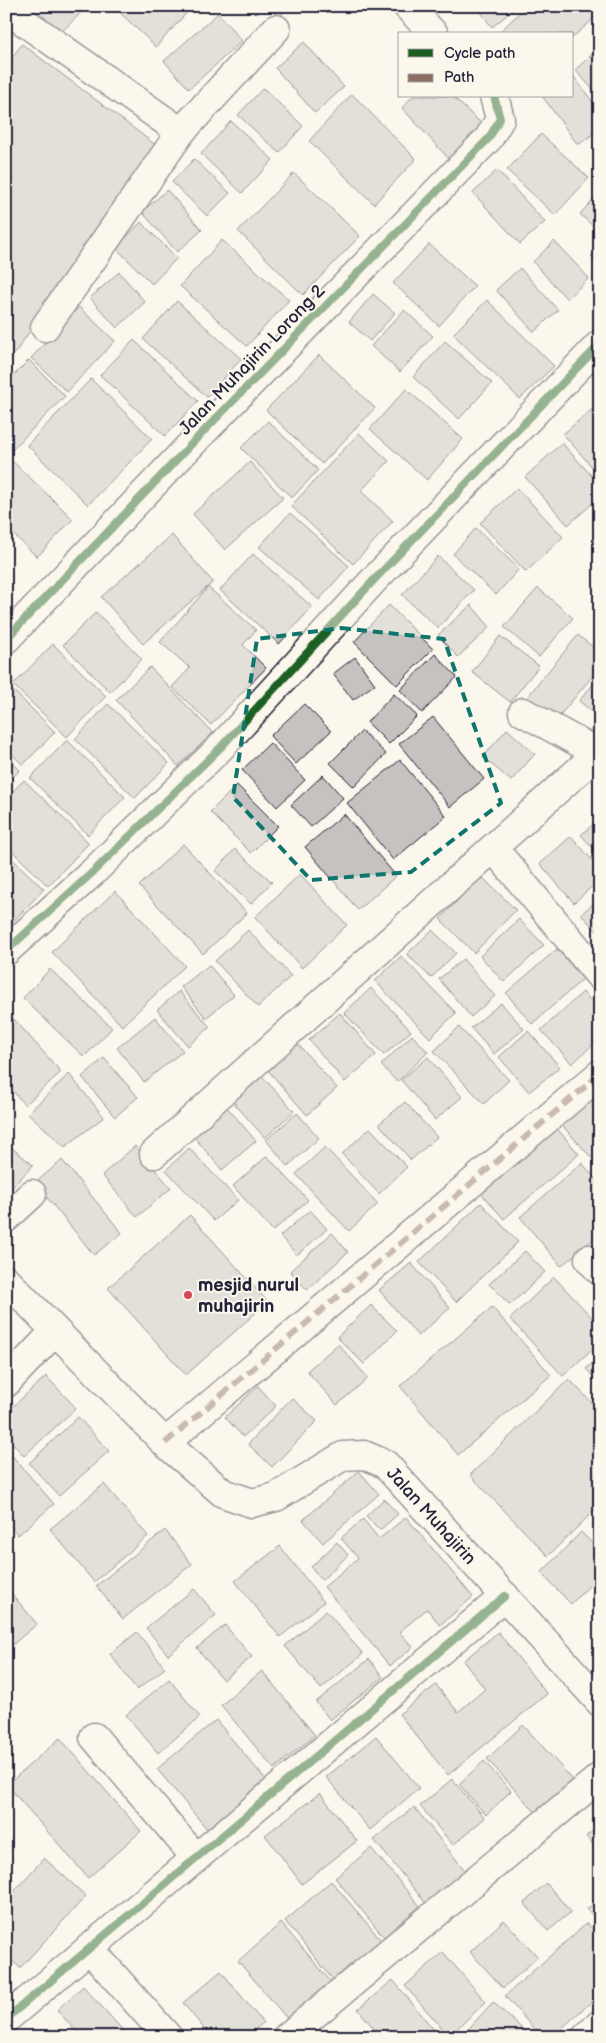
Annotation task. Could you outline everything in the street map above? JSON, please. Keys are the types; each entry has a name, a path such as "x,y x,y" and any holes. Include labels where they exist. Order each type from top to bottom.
{"street":[{"path":"407,6 432,32"},
{"path":"6,9 181,132"},
{"path":"45,327 181,132 276,29"},
{"name":"Jalan Muhajirin Lorong 2","path":"6,638 200,435 489,138 500,119 495,98"},
{"path":"6,951 93,872 220,748 373,581 600,344"},
{"path":"154,1154 599,753 523,712"},
{"path":"494,849 600,976"},
{"path":"165,1443 600,1074"},
{"path":"6,1218 32,1194"},
{"name":"Jalan Muhajirin","path":"6,1280 165,1443 223,1492 252,1503 276,1497 343,1456 364,1455 385,1464 600,1702"},
{"path":"6,1383 55,1331"},
{"path":"12,2005 89,1948 505,1596"},
{"path":"94,1736 196,1858"},
{"path":"287,2037 600,1777"},
{"path":"89,1948 168,2037"},
{"path":"586,2037 600,2024"}],"highlighted area":[{"path":"341,628 444,639 501,803 411,872 311,880 233,797 257,639"}],"building":[{"path":"23,6 88,6 55,38"},
{"path":"116,6 187,6 190,9 156,47 115,8"},
{"path":"269,6 291,6 278,17"},
{"path":"476,6 518,6 492,27"},
{"path":"527,6 600,6 600,13 574,36 574,32 499,32"},
{"path":"218,13 242,41 189,89 164,61"},
{"path":"304,42 344,87 315,113 275,68"},
{"path":"22,44 157,146 6,366 6,65"},
{"path":"600,47 600,97 575,70"},
{"path":"574,77 600,112 600,129 578,145 543,98 574,98"},
{"path":"263,88 303,126 279,153 238,115"},
{"path":"352,94 416,159 374,204 309,141"},
{"path":"411,98 454,98 483,125 449,159 402,108"},
{"path":"231,121 273,160 242,193 201,154"},
{"path":"541,134 589,178 555,215 507,170"},
{"path":"194,159 230,193 207,216 172,182"},
{"path":"497,170 545,222 520,244 473,193"},
{"path":"294,173 360,236 303,295 238,231"},
{"path":"167,190 202,230 177,252 142,212"},
{"path":"600,192 600,233 580,214"},
{"path":"141,222 177,258 152,284 116,248"},
{"path":"222,240 289,300 247,346 180,286"},
{"path":"554,241 589,278 567,299 533,262"},
{"path":"429,244 475,286 439,326 393,283"},
{"path":"600,249 600,267 591,256"},
{"path":"520,268 558,310 534,332 496,290"},
{"path":"119,272 145,302 117,328 90,298"},
{"path":"373,294 395,313 370,341 349,322"},
{"path":"487,300 554,366 520,399 453,334"},
{"path":"177,301 241,359 207,397 143,339"},
{"path":"79,307 115,341 67,392 31,358"},
{"path":"404,310 433,336 400,372 371,346"},
{"path":"134,340 198,401 165,436 100,375"},
{"path":"445,341 492,383 459,419 413,377"},
{"path":"319,355 375,408 322,464 266,410"},
{"path":"29,360 65,396 12,450 6,444 6,383"},
{"path":"91,379 152,439 88,505 27,445"},
{"path":"406,389 463,439 427,480 370,429"},
{"path":"597,405 600,408 600,476 563,434"},
{"path":"268,421 318,470 292,498 241,448"},
{"path":"359,433 389,461 361,491 393,521 353,564 291,506"},
{"path":"562,443 600,485 600,497 568,525 525,477"},
{"path":"6,455 73,519 37,557 6,527"},
{"path":"250,462 283,498 225,550 193,514"},
{"path":"517,488 563,537 526,572 480,523"},
{"path":"290,513 349,566 319,600 259,547"},
{"path":"476,528 519,569 496,595 453,554"},
{"path":"172,535 213,582 143,644 101,597"},
{"path":"253,554 312,607 279,644 220,590"},
{"path":"438,556 474,590 438,628 402,595"},
{"path":"208,587 256,630 243,645 266,668 211,725 172,687 190,668 160,642"},
{"path":"538,588 573,618 539,657 504,627"},
{"path":"389,605 433,649 397,685 354,642"},
{"path":"471,605 490,627 458,657 438,635"},
{"path":"96,612 142,659 110,692 63,645"},
{"path":"578,635 600,653 600,667 551,726 523,702"},
{"path":"500,636 539,666 510,702 472,672"},
{"path":"53,644 106,696 67,737 13,685"},
{"path":"435,654 457,677 422,713 400,690"},
{"path":"355,657 375,684 353,700 333,674"},
{"path":"150,667 213,733 178,766 116,700"},
{"path":"600,676 600,718 579,701"},
{"path":"14,691 55,732 23,765 6,748 6,699"},
{"path":"394,694 417,716 389,744 367,722"},
{"path":"108,704 169,763 135,798 75,739"},
{"path":"304,704 331,731 296,764 270,736"},
{"path":"433,717 484,779 450,807 399,744"},
{"path":"507,729 535,754 511,781 483,757"},
{"path":"362,731 386,754 354,787 330,763"},
{"path":"67,740 125,797 88,835 30,778"},
{"path":"270,743 305,780 277,807 242,770"},
{"path":"6,756 20,770 6,784"},
{"path":"400,760 446,816 393,860 347,803"},
{"path":"323,775 343,798 311,827 291,805"},
{"path":"24,780 89,843 48,886 6,845 6,798"},
{"path":"237,785 278,826 251,853 210,812"},
{"path":"344,814 396,876 358,910 305,847"},
{"path":"600,818 600,856 581,835"},
{"path":"571,836 600,869 600,879 574,903 540,864"},
{"path":"183,844 247,913 203,954 139,886"},
{"path":"235,849 272,882 251,904 215,871"},
{"path":"6,853 44,889 6,929"},
{"path":"300,874 347,925 302,968 255,917"},
{"path":"481,876 516,910 474,953 440,919"},
{"path":"115,891 185,966 122,1026 52,952"},
{"path":"600,898 600,935 581,914"},
{"path":"519,919 544,945 504,982 480,956"},
{"path":"248,930 291,976 258,1007 215,961"},
{"path":"432,930 456,953 431,978 407,954"},
{"path":"557,949 583,979 532,1024 506,993"},
{"path":"401,956 456,1013 430,1038 375,981"},
{"path":"463,959 495,996 471,1017 439,979"},
{"path":"209,965 234,995 206,1018 181,987"},
{"path":"50,969 112,1028 84,1057 23,998"},
{"path":"371,988 411,1031 384,1055 344,1013"},
{"path":"179,991 210,1027 188,1046 157,1010"},
{"path":"583,992 600,1010 600,1038 572,1064 541,1030"},
{"path":"501,1003 524,1029 494,1054 471,1028"},
{"path":"6,1010 61,1072 25,1105 6,1083"},
{"path":"340,1013 376,1055 345,1082 309,1040"},
{"path":"155,1017 183,1051 144,1082 117,1048"},
{"path":"459,1027 509,1080 484,1104 434,1051"},
{"path":"528,1031 560,1067 529,1092 499,1057"},
{"path":"412,1035 428,1052 397,1082 381,1065"},
{"path":"296,1042 337,1088 307,1115 266,1068"},
{"path":"428,1057 462,1097 435,1120 401,1080"},
{"path":"104,1058 138,1097 115,1117 82,1077"},
{"path":"69,1074 104,1117 65,1147 28,1113"},
{"path":"262,1076 294,1111 265,1138 233,1102"},
{"path":"589,1097 600,1109 600,1164 598,1165 560,1123"},
{"path":"405,1102 437,1137 411,1160 379,1124"},
{"path":"227,1107 256,1141 222,1170 194,1137"},
{"path":"297,1113 319,1138 288,1166 266,1140"},
{"path":"554,1125 579,1154 504,1219 479,1191"},
{"path":"370,1128 407,1167 379,1194 342,1154"},
{"path":"6,1143 33,1165 6,1194"},
{"path":"135,1146 171,1188 137,1217 102,1175"},
{"path":"325,1147 378,1204 349,1231 296,1174"},
{"path":"189,1148 238,1200 214,1221 166,1170"},
{"path":"267,1156 308,1200 273,1231 233,1186"},
{"path":"62,1160 122,1233 94,1255 35,1183"},
{"path":"582,1163 600,1184 600,1234 561,1266 520,1217"},
{"path":"481,1203 518,1242 456,1302 419,1262"},
{"path":"310,1210 327,1229 297,1255 280,1236"},
{"name":"mesjid nurul muhajirin","path":"190,1215 268,1302 186,1375 108,1288"},
{"path":"332,1233 348,1252 307,1290 290,1271"},
{"path":"525,1251 545,1272 510,1305 489,1284"},
{"path":"411,1263 450,1308 418,1336 379,1290"},
{"path":"554,1277 600,1326 600,1342 563,1376 510,1319"},
{"path":"371,1305 397,1331 364,1364 337,1337"},
{"path":"492,1307 551,1375 458,1455 400,1386"},
{"path":"338,1344 368,1378 337,1405 307,1371"},
{"path":"600,1355 600,1383 586,1369"},
{"path":"46,1376 76,1408 24,1456 6,1436 6,1413"},
{"path":"569,1379 600,1411 600,1505 548,1556 470,1475"},
{"path":"258,1386 276,1406 243,1437 225,1417"},
{"path":"292,1398 317,1421 272,1467 248,1444"},
{"path":"78,1417 109,1451 59,1496 29,1463"},
{"path":"8,1451 54,1504 18,1535 6,1521 6,1453"},
{"path":"359,1471 379,1494 323,1543 303,1520"},
{"path":"104,1484 148,1536 94,1582 50,1529"},
{"path":"384,1499 398,1514 380,1530 366,1516"},
{"path":"406,1517 473,1597 440,1625 427,1609 399,1632 413,1647 390,1666 324,1587 358,1558 341,1538 363,1519 379,1539"},
{"path":"165,1530 192,1564 123,1619 96,1586"},
{"path":"581,1532 600,1551 600,1575 571,1604 541,1573"},
{"path":"337,1542 348,1555 322,1580 311,1567"},
{"path":"280,1546 324,1602 280,1637 235,1581"},
{"path":"6,1587 37,1624 6,1650"},
{"path":"194,1589 216,1615 168,1655 146,1628"},
{"path":"326,1611 363,1654 321,1689 285,1646"},
{"path":"225,1625 252,1657 223,1680 197,1648"},
{"path":"137,1632 165,1668 137,1690 110,1654"},
{"path":"498,1632 547,1694 448,1775 399,1714 436,1685 458,1712 485,1689 463,1661"},
{"path":"369,1659 383,1677 330,1720 316,1702"},
{"path":"262,1671 315,1735 274,1769 221,1705"},
{"path":"169,1679 200,1717 158,1753 126,1715"},
{"path":"216,1720 266,1780 207,1829 157,1769"},
{"path":"523,1725 573,1780 536,1813 487,1759"},
{"path":"376,1736 419,1788 370,1830 326,1777"},
{"path":"60,1738 141,1831 88,1878 7,1785"},
{"path":"484,1761 511,1791 486,1815 459,1784"},
{"path":"452,1779 485,1818 453,1845 420,1806"},
{"path":"320,1793 357,1841 302,1884 265,1835"},
{"path":"414,1807 467,1873 428,1906 374,1840"},
{"path":"600,1826 600,1853 586,1836"},
{"path":"371,1848 420,1906 384,1937 335,1878"},
{"path":"44,1858 86,1896 20,1968 6,1955 6,1900"},
{"path":"331,1881 382,1941 335,1982 285,1921"},
{"path":"546,1883 571,1912 548,1931 524,1903"},
{"path":"600,1898 600,1924 587,1909"},
{"path":"504,1920 538,1957 503,1988 470,1952"},
{"path":"281,1923 333,1984 290,2022 238,1961"},
{"path":"587,1923 600,1938 600,1994 552,2037 541,2037 505,1996"},
{"path":"443,1952 486,2002 449,2036 405,1986"},
{"path":"221,1971 263,2023 246,2037 211,2037 183,2003"},
{"path":"393,1980 440,2037 381,2037 358,2009"},
{"path":"83,1986 129,2037 81,2037 57,2010"},
{"path":"493,2002 531,2037 461,2037"}],"marked path":[{"path":"165,1443 600,1074"}],"cycle path":[{"path":"6,639 200,435 489,138 500,119 495,98"},
{"path":"6,951 93,872 220,748 373,581 600,344"},
{"path":"6,2019 505,1596"}],"place":[{"name":"mesjid nurul muhajirin","path":"188,1295"}]}
